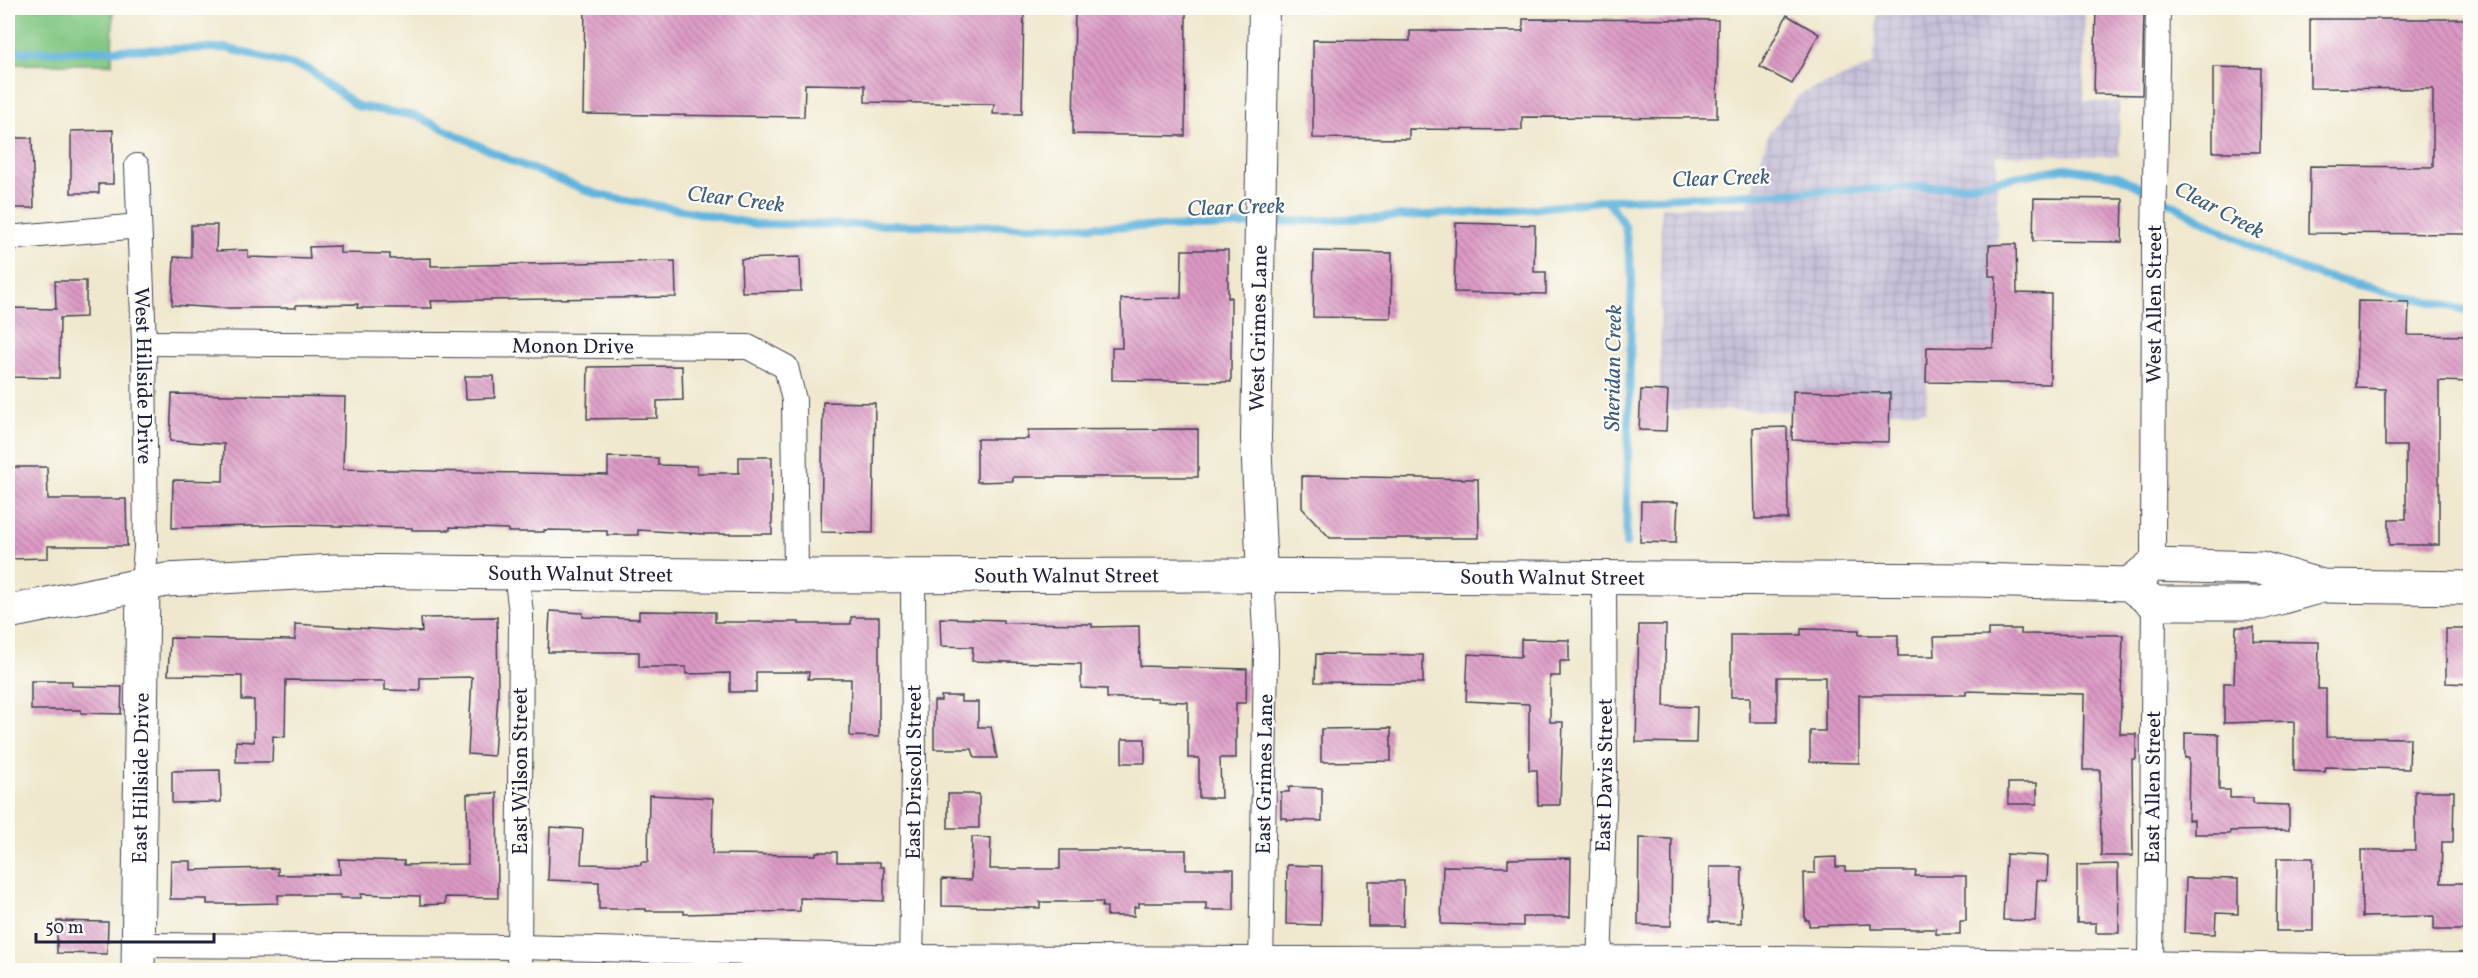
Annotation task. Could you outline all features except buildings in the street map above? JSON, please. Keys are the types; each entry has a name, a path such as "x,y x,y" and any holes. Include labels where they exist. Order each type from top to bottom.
{"main road":[{"name":"South Walnut Street","path":"8,612 166,580 334,571 796,576 913,574 1962,580 2146,584 2261,568 2322,586 2470,588"},
{"name":"East Hillside Drive","path":"139,958 143,584"}],"street":[{"name":"West Grimes Lane","path":"1262,576 1256,438 1264,8"},
{"name":"West Allen Street","path":"2146,584 2158,8"},
{"name":"West Hillside Drive","path":"137,166 144,343 146,548 143,584"},
{"path":"8,238 139,226"},
{"name":"Monon Drive","path":"144,343 748,347 786,367 794,400 796,576"},
{"name":"East Wilson Street","path":"516,572 521,614 522,768 519,959"},
{"name":"East Driscoll Street","path":"911,964 914,769 913,574"},
{"name":"East Grimes Lane","path":"1261,965 1266,650 1262,576"},
{"name":"East Davis Street","path":"1599,964 1605,774 1604,579"},
{"name":"East Allen Street","path":"2146,584 2151,966"},
{"path":"139,958 519,959 911,964 2470,965"}],"shaded area":[{"path":"1878,8 2085,8 2084,102 2119,102 2119,156 1997,155 1997,365 1927,365 1926,411 1660,410 1661,207 1747,207 1768,134 1800,94 1873,65"}],"green space":[{"path":"8,8 113,8 112,64 8,64"}],"waterway":[{"name":"Clear Creek","path":"8,52 226,48 309,69 357,106 416,116 512,161 596,194 755,224 1202,227 1255,224"},
{"name":"Clear Creek","path":"1267,223 1523,210 1607,200 1970,185 2066,168 2118,176 2286,264 2322,276 2470,311"},
{"name":"Sheridan Creek","path":"1607,200 1625,226 1632,276 1626,544"}]}
